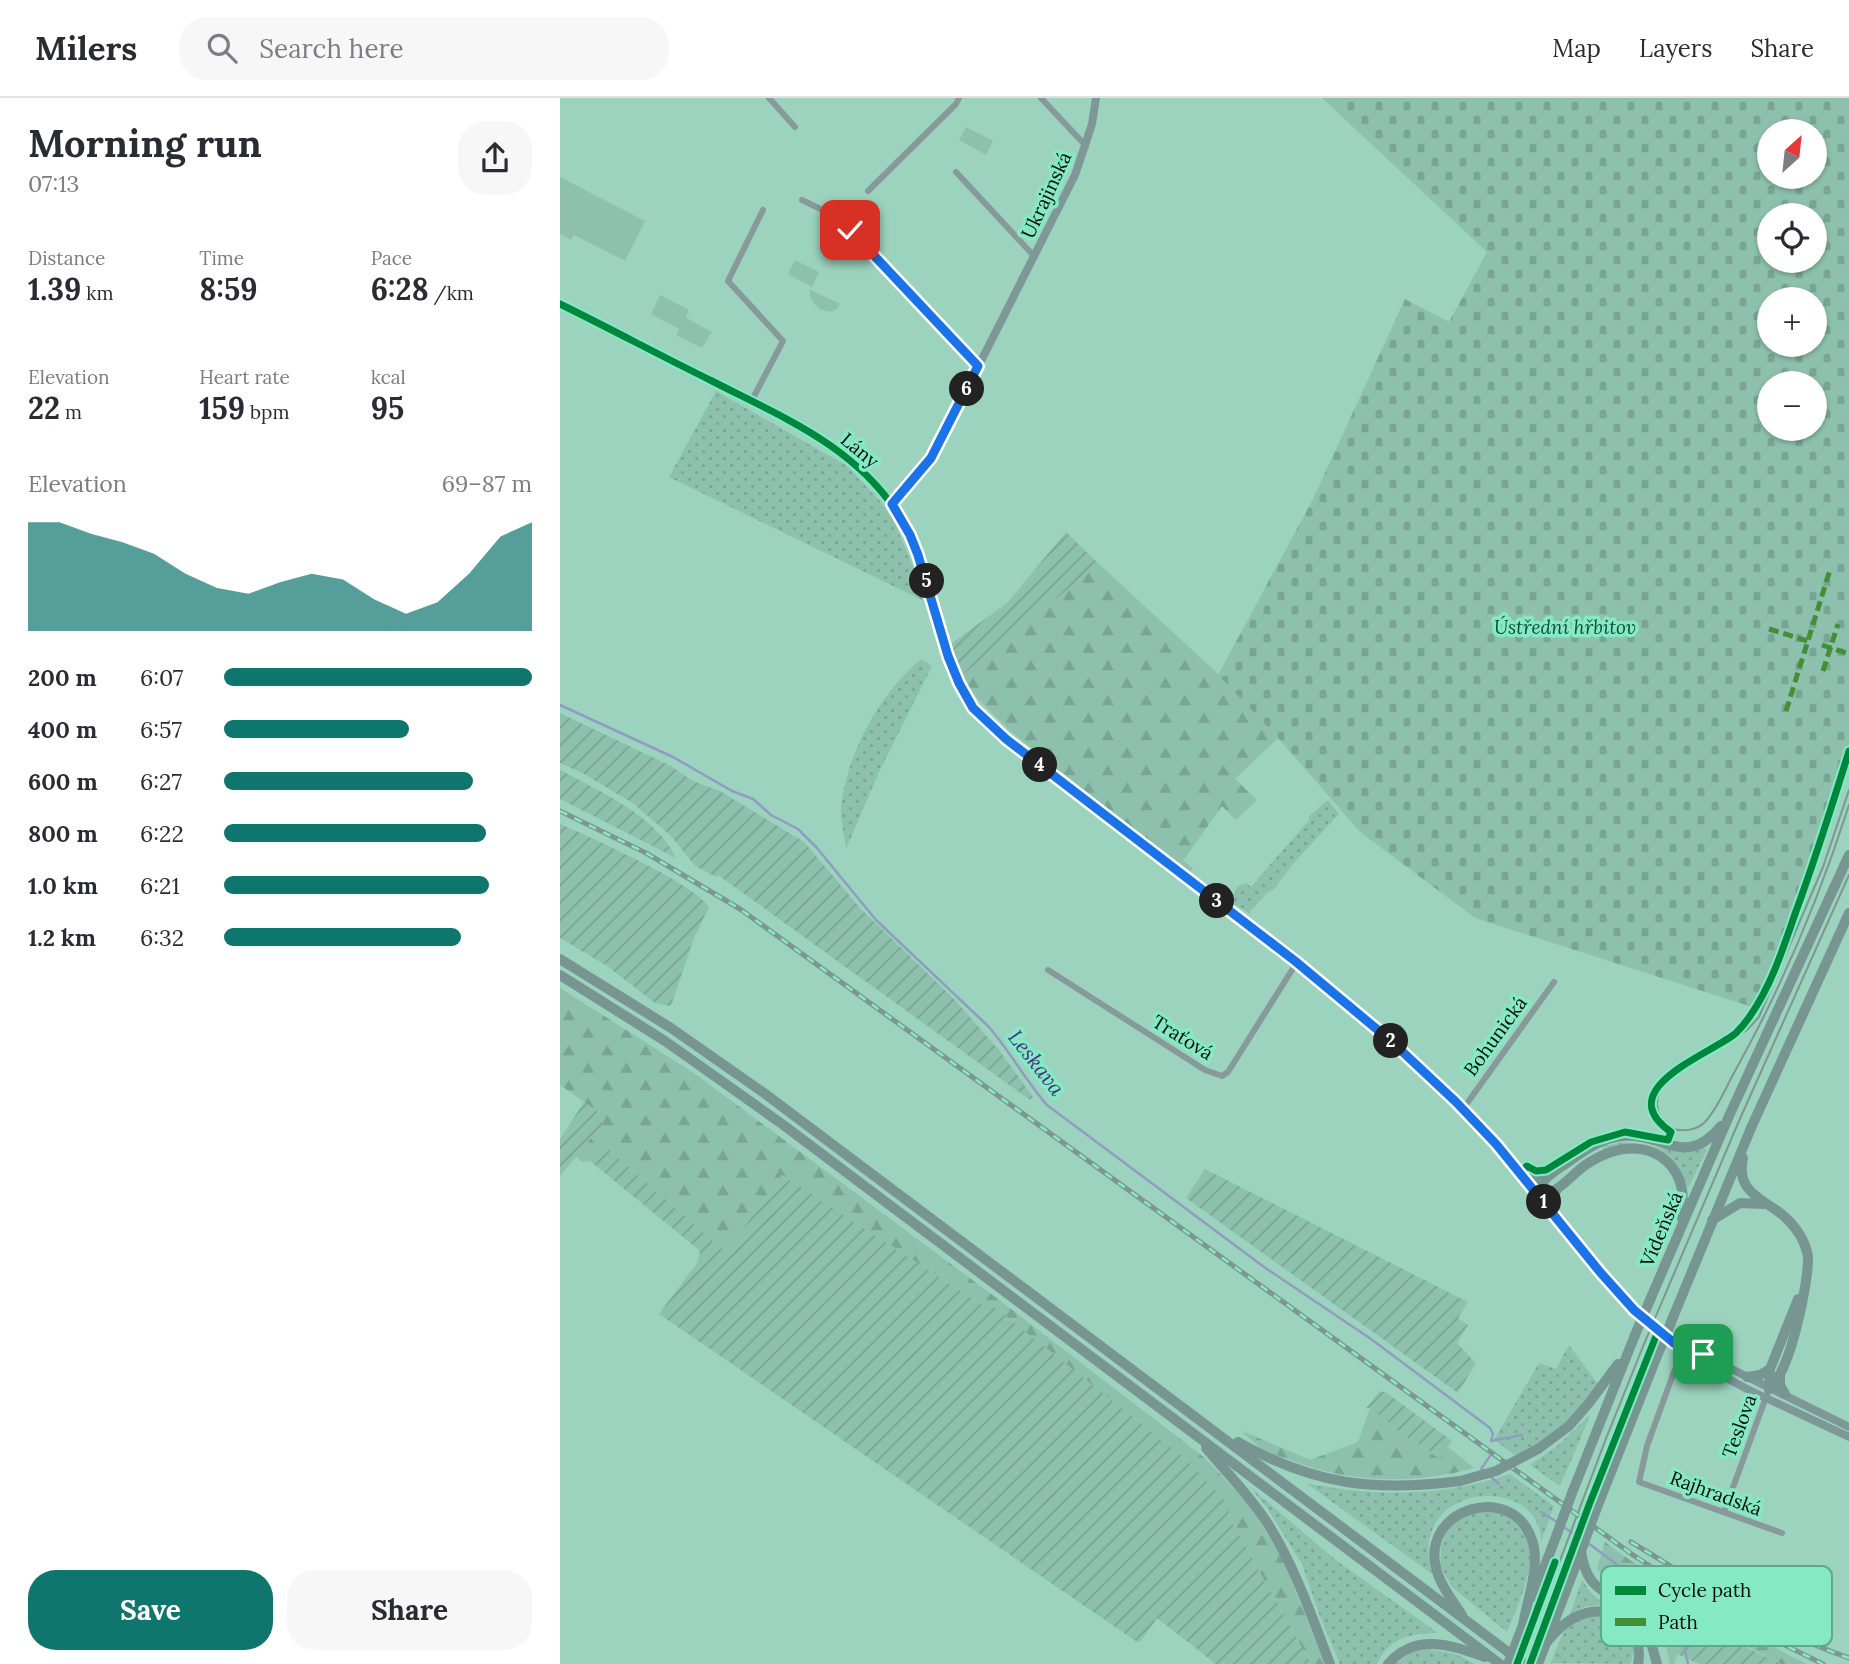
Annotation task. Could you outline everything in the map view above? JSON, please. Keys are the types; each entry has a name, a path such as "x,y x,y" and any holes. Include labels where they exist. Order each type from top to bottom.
{"highway":[{"name":"Vídeňská","path":"1502,1663 1522,1625 1633,1339 1675,1240 1849,855"},
{"path":"1538,1664 1712,1220 1849,913"},
{"path":"560,959 671,1028 764,1093 1524,1664"},
{"path":"560,975 635,1021 716,1076 1502,1663"},
{"path":"1675,1240 1683,1209 1683,1187 1675,1169 1656,1155 1639,1150 1611,1152 1589,1163 1546,1195 1538,1194 1539,1187 1546,1178 1592,1146 1620,1136 1643,1138 1676,1147 1696,1147 1712,1137 1730,1116"},
{"path":"1751,1128 1741,1173 1749,1191 1785,1217 1802,1238 1808,1256 1806,1277 1767,1393"},
{"path":"1520,1172 1529,1177 1546,1178"},
{"path":"1553,1214 1551,1201 1557,1189"},
{"path":"1712,1220 1740,1203 1766,1205"},
{"path":"1198,1419 1280,1463 1328,1479 1380,1487 1460,1481 1496,1471 1538,1450 1569,1426 1590,1403 1633,1339"},
{"path":"1748,1377 1775,1371"},
{"path":"1775,1371 1785,1394"},
{"path":"1190,1430 1251,1500 1272,1531 1297,1580 1330,1664"},
{"path":"1466,1620 1440,1580 1435,1549 1442,1530 1455,1517 1470,1509 1493,1507 1517,1518 1527,1528 1532,1539 1535,1560 1522,1625"},
{"path":"1581,1551 1584,1566 1594,1584 1601,1589"},
{"path":"1546,1643 1558,1630 1580,1615 1601,1612"},
{"path":"1388,1664 1410,1647 1433,1643 1452,1646 1502,1663"},
{"path":"1638,1646 1638,1664"},
{"path":"1651,1646 1657,1664"}],"street":[{"path":"769,98 795,127"},
{"path":"868,191 959,98"},
{"name":"Ukrajinská","path":"1041,98 1086,146"},
{"name":"Ukrajinská","path":"892,504 931,458 1034,256 1086,146 1096,98"},
{"name":"Ukrajinská","path":"956,172 1034,256"},
{"path":"803,200 835,216 850,230 978,366"},
{"path":"751,401 783,341 728,281 763,210"},
{"name":"Lány","path":"560,304 751,401 841,451 869,477 892,504 915,546 954,674 973,708 1017,747 1343,999"},
{"name":"Traťová","path":"1048,970 1205,1070 1222,1076 1228,1072 1297,962"},
{"name":"Bohunická","path":"1463,1109 1554,982"},
{"name":"Bohunická","path":"1343,999 1463,1109 1520,1172 1634,1310 1697,1363 1767,1393 1849,1437"},
{"name":"Bohunická","path":"1674,1343 1748,1377 1767,1393 1785,1394 1849,1427"},
{"name":"Rajhradská","path":"1675,1368 1647,1446 1639,1482 1782,1533"},
{"name":"Teslova","path":"1724,1513 1767,1393"}],"green space":[{"name":"Ústřední hřbitov","path":"1322,98 1849,98 1849,743 1778,955 1752,1007 1475,918 1360,832 1278,738 1218,675 1313,499 1405,299 1449,322 1487,252"},
{"path":"966,127 993,141 986,155 959,140"},
{"path":"560,177 645,221 625,261 574,235 571,240 560,234"},
{"path":"795,260 819,272 812,287 788,274"},
{"path":"809,289 840,304 830,312 821,309 813,301"},
{"path":"660,295 689,310 686,318 712,332 702,348 676,335 679,329 651,314"},
{"path":"716,391 847,466 893,519 919,580 922,600 669,477"},
{"path":"1066,532 1099,564 961,676 951,644 1007,603"},
{"path":"1099,564 1215,671 1278,738 1235,779 1257,800 1236,820 1222,806 1183,861 1193,868 1189,873 1010,731 976,697 961,676"},
{"path":"921,659 932,666 879,772 846,849 841,810 849,768 857,747 892,689"},
{"path":"560,713 671,766 693,781 720,791 804,842 861,909 953,998 999,1050 1033,1097 1030,1100 718,875 716,877 695,866 671,836 634,804 560,763"},
{"path":"560,770 609,796 641,817 667,843 676,858 560,799"},
{"path":"1328,800 1339,814 1291,866 1274,889 1249,913 1234,904 1233,896 1237,887 1246,883 1251,887 1310,819 1308,817"},
{"path":"560,824 663,874 700,897 709,907 694,938 671,1006 655,1003 607,966 560,938"},
{"path":"560,988 694,1073 998,1299 1205,1458 1251,1507 1282,1557 1325,1664 1311,1664 1228,1515 1230,1509 1221,1496 1186,1459 989,1303 984,1306 782,1175 729,1248 723,1250 604,1145 590,1161 582,1162 575,1156 604,1123 598,1112 560,1085"},
{"path":"584,1102 598,1112 604,1123 560,1176 560,1139"},
{"path":"1625,1142 1676,1151 1704,1147 1707,1150 1688,1188 1672,1164 1663,1157 1642,1152 1602,1151 1604,1146"},
{"path":"604,1145 723,1250 729,1248 782,1175 984,1306 988,1302 1186,1459 1221,1496 1230,1509 1228,1515 1311,1664 1216,1664 1157,1618 1141,1641 1137,1642 659,1314 697,1263 699,1250 590,1161"},
{"path":"1205,1169 1468,1302 1458,1318 1468,1325 1457,1343 1476,1363 1458,1393 1186,1198"},
{"path":"1569,1345 1598,1384 1556,1436 1516,1456 1494,1440 1539,1363 1556,1369"},
{"path":"1380,1391 1387,1393 1452,1441 1440,1458 1406,1437 1370,1408 1366,1408"},
{"path":"1370,1408 1406,1437 1439,1458 1448,1447 1474,1468 1405,1479 1358,1477 1312,1468 1270,1453 1260,1448 1240,1430 1310,1460 1358,1442"},
{"path":"1591,1414 1560,1486 1530,1465 1556,1447"},
{"path":"1510,1474 1554,1506 1541,1542 1535,1520 1521,1505 1500,1497 1477,1497 1455,1504 1438,1520 1429,1543 1432,1574 1306,1483 1358,1491 1434,1491 1485,1482"},
{"path":"1250,1487 1337,1561 1438,1633 1410,1636 1394,1643 1377,1664 1340,1664 1302,1564 1267,1508"},
{"path":"1469,1511 1502,1513 1518,1523 1527,1536 1529,1567 1507,1632 1452,1587 1440,1567 1441,1545 1449,1525"},
{"path":"1605,1542 1640,1566 1601,1566 1601,1574 1597,1568"},
{"path":"1582,1580 1601,1602 1601,1605 1587,1606 1570,1614"},
{"path":"1601,1615 1601,1646 1633,1646 1630,1664 1551,1663 1564,1633 1574,1623"},
{"path":"1665,1646 1680,1646 1674,1664 1670,1664"},
{"path":"1680,1646 1744,1646 1781,1664 1699,1664 1677,1654"},
{"path":"1747,1646 1772,1646 1807,1664 1781,1664"},
{"path":"1429,1649 1456,1654 1475,1664 1395,1664 1413,1651"}],"waterway":[{"name":"Leskava","path":"560,705 673,757 732,791 753,799 771,815 798,829 876,920 988,1026 1047,1105 1264,1267 1371,1339 1490,1428 1493,1434 1491,1441 1522,1435"},
{"name":"Leskava","path":"1483,1470 1481,1469 1490,1456"},
{"name":"Leskava","path":"1491,1477 1499,1484"},
{"name":"Leskava","path":"1541,1512 1557,1522"},
{"name":"Leskava","path":"1562,1526 1583,1540"},
{"name":"Leskava","path":"1588,1543 1619,1566"},
{"name":"Leskava","path":"1684,1646 1688,1664"}],"tram line":[{"path":"1849,790 1823,867 1759,1017 1747,1030 1668,1079 1663,1085 1658,1098 1658,1111 1670,1128 1693,1129 1705,1122 1718,1104 1769,1007 1799,941 1849,805"},
{"path":"1521,1664 1644,1344 1739,1121 1849,875"}],"railway":[{"path":"560,811 646,853 740,909 1650,1566"},
{"path":"1631,1542 1670,1566"},
{"path":"1787,1646 1823,1664"},
{"path":"1818,1646 1849,1658"}],"marked path":[{"path":"1786,711 1830,570"},
{"path":"1823,671 1838,624"},
{"path":"1769,629 1811,642"},
{"path":"1822,645 1849,654"}],"cycle path":[{"path":"560,304 792,422 818,437 864,473 884,495 913,541 947,656 967,699 978,713 1010,742 1296,961 1403,1052 1488,1135 1609,1284 1658,1331 1530,1664"},
{"path":"1520,1172 1527,1166 1536,1171 1546,1170 1591,1142 1625,1132 1668,1140 1671,1132 1655,1116 1651,1101 1658,1087 1671,1074 1736,1033 1757,1004 1786,940 1849,751"},
{"path":"1517,1664 1555,1562"}],"route":[{"path":"850,230 978,366 931,458 892,504 915,546 948,656 970,703 986,722 1006,739 1295,961 1391,1041 1496,1144 1634,1310 1674,1343 1703,1354"}]}
